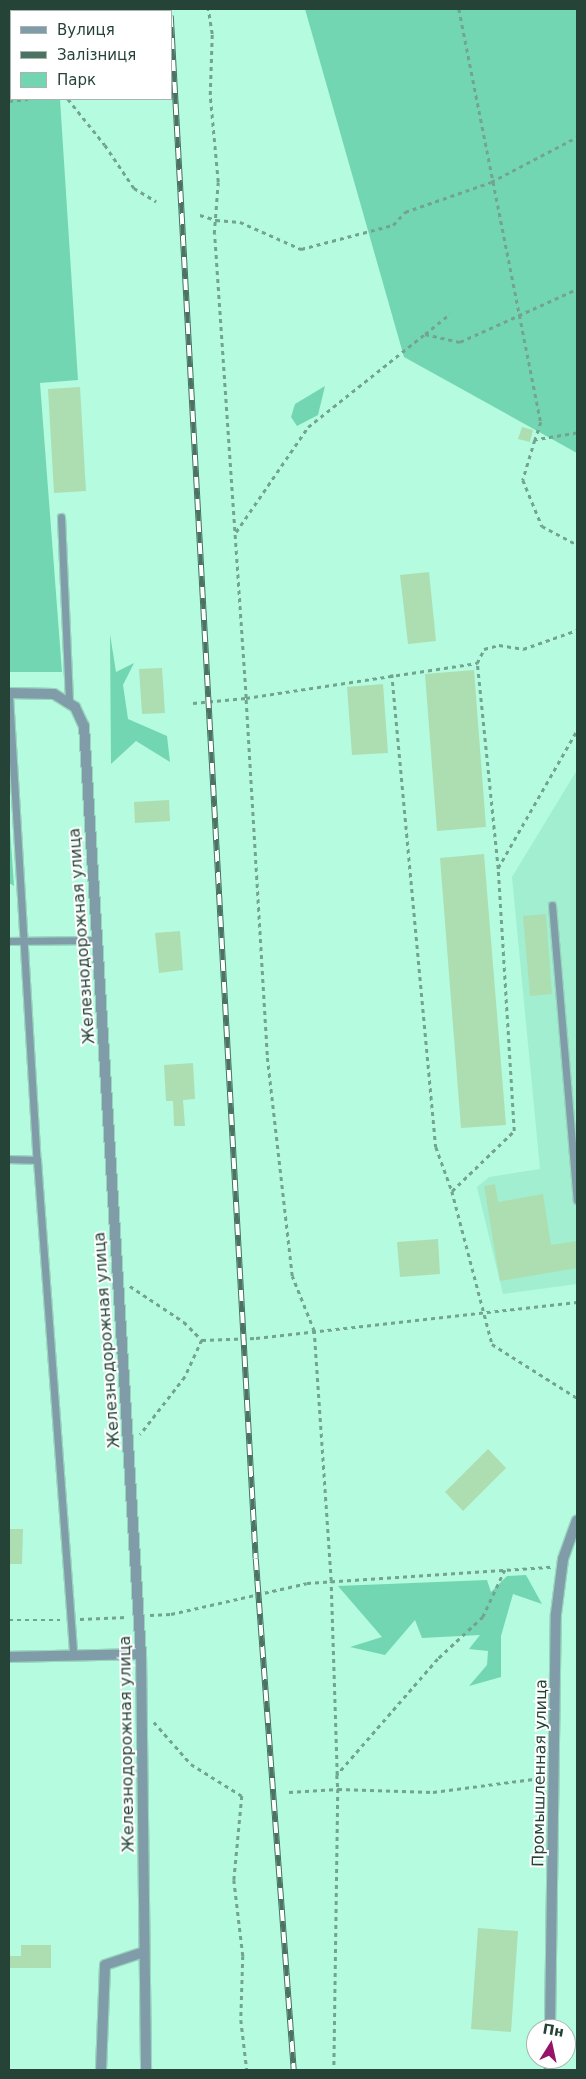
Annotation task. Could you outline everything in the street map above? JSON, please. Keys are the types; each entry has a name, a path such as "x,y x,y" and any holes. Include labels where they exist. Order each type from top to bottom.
{"street":[{"path":"9,694 54,694 69,703"},
{"name":"Железнодорожная улица","path":"69,703 75,706 84,726 139,1616 142,1707 146,2070"},
{"name":"Промышленная улица","path":"550,2019 556,1614 562,1567 577,1520"},
{"path":"9,1657 141,1654"},
{"path":"100,2070 105,1965 144,1952"}],"lane":[{"path":"61,517 69,703"},
{"path":"9,694 37,1160 73,1656"},
{"path":"552,905 577,1200"},
{"path":"9,942 98,940"},
{"path":"9,1160 37,1160"}],"path":[{"path":"208,9 212,34 210,95 218,182 216,220 268,1065 292,1276 314,1331 331,1581 338,1789 334,2070"},
{"path":"459,9 541,422 524,480 542,526 577,545"},
{"path":"67,100 105,145 134,188 156,202"},
{"path":"200,215 216,220 240,222 301,249 393,225 405,212 492,182 577,137"},
{"path":"425,334 460,342 577,289"},
{"path":"235,533 308,427 450,314"},
{"path":"535,440 577,433"},
{"path":"452,1191 514,1131 498,869 477,663 484,649 499,644 523,649 577,630"},
{"path":"193,703 246,698 392,674 477,663"},
{"path":"392,674 436,1147 452,1191 492,1344 577,1398"},
{"path":"498,869 577,730"},
{"path":"118,1278 184,1322 202,1340 485,1315 577,1302"},
{"path":"129,1450 185,1377 202,1340"},
{"path":"9,1620 71,1620 171,1614 307,1583 562,1567"},
{"path":"337,1775 438,1660 483,1617 505,1570"},
{"path":"142,1707 191,1764 242,1796 234,1880 243,1956 241,2020 247,2070"},
{"path":"289,1792 338,1789 433,1792 555,1776"}],"shaded area":[{"path":"577,770 577,1284 503,1294 477,1187 489,1177 540,1169 512,877"}],"green space":[{"path":"9,9 56,9 10,10 10,100 60,100 78,380 40,383 62,672 9,672"},
{"path":"305,9 577,9 577,453 404,357"},
{"path":"325,386 318,415 297,426 291,417 295,404"},
{"path":"110,634 116,672 134,663 123,685 128,719 167,736 170,762 136,741 111,764"},
{"path":"9,815 14,886 9,883"},
{"path":"526,1575 542,1604 513,1594 501,1636 501,1677 469,1686 487,1665 488,1651 469,1649 480,1635 422,1638 415,1620 385,1655 350,1647 382,1637 338,1586 487,1580 491,1592 507,1576"}],"building":[{"path":"80,387 86,491 54,493 48,389"},
{"path":"522,427 533,430 530,442 518,439"},
{"path":"429,572 436,641 408,644 400,575"},
{"path":"162,668 165,713 142,714 139,669"},
{"path":"474,670 486,827 437,831 425,674"},
{"path":"383,684 388,753 352,755 347,687"},
{"path":"169,800 170,821 135,823 134,802"},
{"path":"484,854 506,1125 461,1128 440,858"},
{"path":"546,914 552,994 530,996 523,916"},
{"path":"180,931 183,970 159,973 155,933"},
{"path":"193,1063 195,1099 183,1100 185,1126 174,1126 173,1101 166,1101 164,1065"},
{"path":"495,1184 498,1202 543,1194 551,1245 577,1241 577,1268 500,1281 484,1186"},
{"path":"438,1239 440,1274 400,1277 397,1242"},
{"path":"488,1449 506,1468 463,1511 445,1492"},
{"path":"9,1529 23,1529 22,1564 9,1564"},
{"path":"478,1928 518,1931 511,2032 471,2029"},
{"path":"21,1945 51,1945 51,1968 9,1968 9,1956 21,1956"}],"railway":[{"path":"172,34 256,1559 294,2070"}]}
